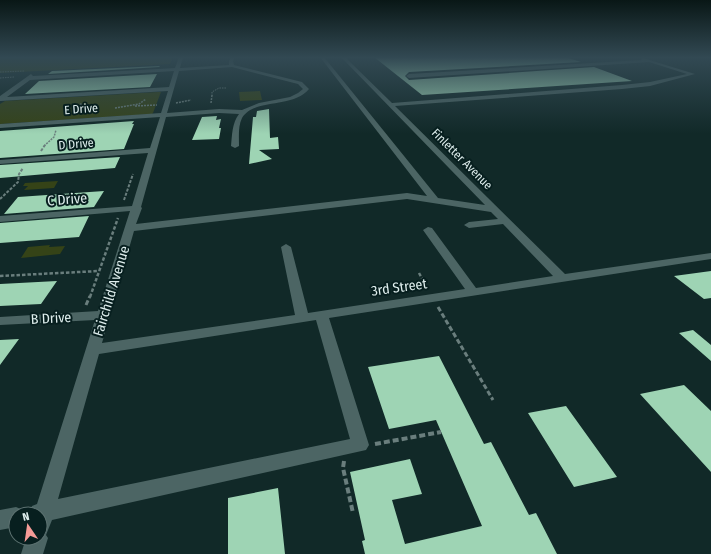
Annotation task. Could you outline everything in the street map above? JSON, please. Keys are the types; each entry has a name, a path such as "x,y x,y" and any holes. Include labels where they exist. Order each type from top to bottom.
{"street":[{"path":"0,99 22,83"},
{"name":"Fairchild Avenue","path":"44,506 137,208 173,83"},
{"path":"235,146 238,119 244,112 303,93 306,89 299,83"},
{"path":"343,83 436,200"},
{"name":"Finletter Avenue","path":"369,83 563,279"},
{"path":"391,105 622,87 655,83"},
{"path":"0,99 171,89"},
{"name":"E Drive","path":"0,126 165,109 244,112"},
{"name":"D Drive","path":"0,162 153,150"},
{"path":"130,228 407,196 496,210"},
{"name":"C Drive","path":"0,218 137,208"},
{"path":"469,225 507,221"},
{"path":"428,230 473,292"},
{"path":"286,247 302,317"},
{"name":"3rd Street","path":"92,350 321,314 711,256"},
{"path":"48,516 360,445 321,314"},
{"name":"B Drive","path":"0,321 103,315"}],"path":[{"path":"211,110 212,92 218,88 226,88"},
{"path":"85,94 79,100 79,104 95,110 103,109"},
{"path":"109,108 138,104 149,97"},
{"path":"135,106 165,109 191,100"},
{"path":"121,204 135,169"},
{"path":"84,307 88,303 119,214"},
{"path":"0,276 99,271"},
{"path":"419,274 493,400"},
{"path":"372,445 441,432"},
{"path":"348,459 343,464 343,468 353,513"}],"green space":[{"path":"260,91 262,100 240,101 239,92"},
{"path":"161,92 152,114 0,124 0,104 5,101"},
{"path":"58,181 54,188 24,190 28,186 23,186 25,183"},
{"path":"50,245 49,247 65,246 60,254 21,258 28,247"}],"building":[{"path":"37,83 152,83 150,87 25,94"},
{"path":"407,83 604,83 422,95"},
{"path":"269,109 270,138 278,137 279,149 259,150 272,159 249,164 253,117 256,117 257,111"},
{"path":"217,116 216,120 221,119 219,139 192,140 202,117"},
{"path":"134,121 124,149 0,158 0,131"},
{"path":"120,157 115,168 0,178 0,165"},
{"path":"104,191 94,207 4,214 18,197"},
{"path":"89,216 79,237 0,243 0,223"},
{"path":"711,271 711,298 704,299 674,276"},
{"path":"57,281 41,304 0,306 0,284"},
{"path":"693,330 711,345 711,361 679,333"},
{"path":"19,339 0,365 0,340"},
{"path":"439,356 484,444 491,442 529,515 536,513 557,554 365,554 362,541 365,540 350,472 410,459 422,494 392,500 405,544 482,526 436,420 389,429 368,367"},
{"path":"684,385 711,411 711,472 640,394"},
{"path":"566,406 617,477 574,487 528,413"},
{"path":"278,488 285,554 228,554 228,498"}]}
